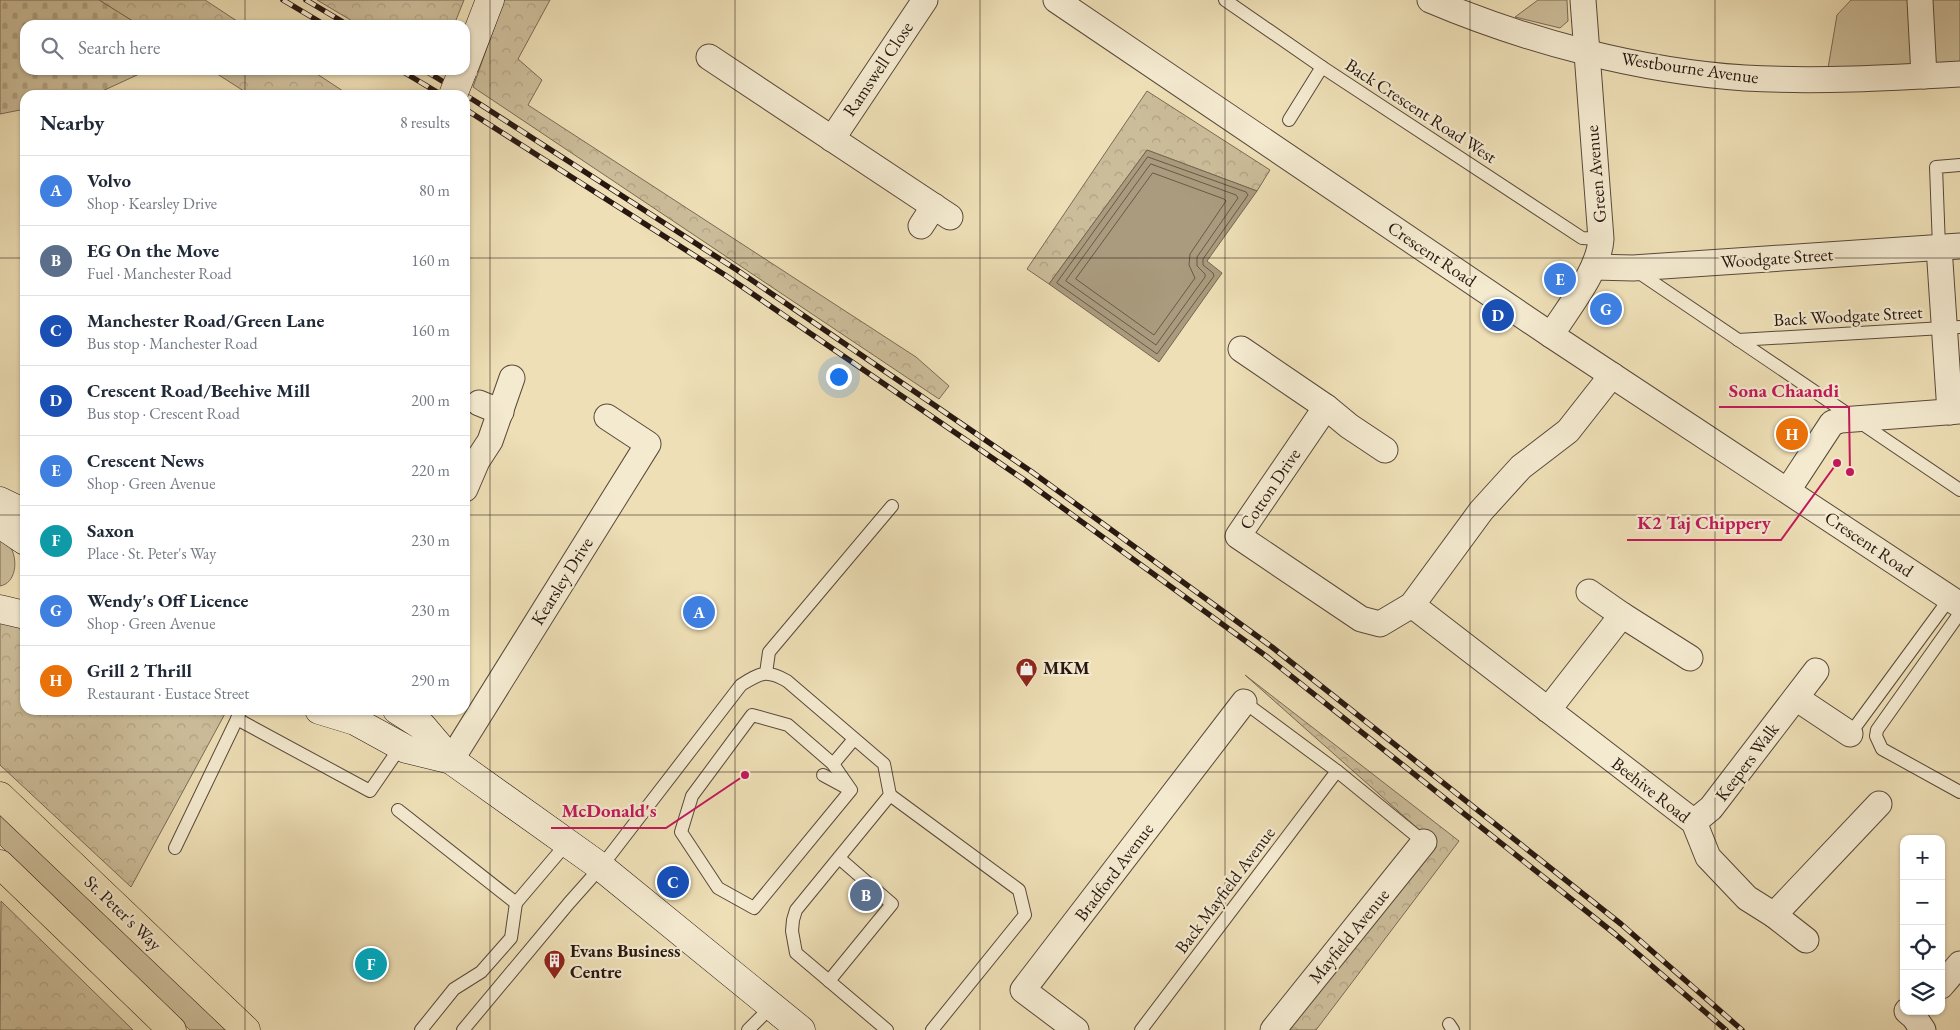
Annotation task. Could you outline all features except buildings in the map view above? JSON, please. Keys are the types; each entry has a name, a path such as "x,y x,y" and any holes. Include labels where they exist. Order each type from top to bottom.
{"highway":[{"name":"St. Peter's Way","path":"0,796 246,1030"},
{"path":"0,864 172,1030"},
{"path":"0,868 26,890"}],"main road":[{"path":"470,52 490,0"},
{"path":"455,90 461,75"},
{"path":"0,501 20,511"},
{"path":"0,524 20,538"},
{"path":"354,715 401,746 451,760"},
{"path":"405,715 422,726 451,760 601,867 802,1030"}],"street":[{"name":"Ramswell Close","path":"832,139 925,0"},
{"name":"Crescent Road","path":"1056,0 1551,335 1788,490 1957,605"},
{"name":"Westbourne Avenue","path":"1430,0 1505,28 1586,52 1666,69 1744,78 1826,80 1960,74"},
{"name":"Green Avenue","path":"1551,335 1594,267 1601,239 1583,0"},
{"path":"1920,0 1924,76"},
{"path":"709,57 832,139 935,216"},
{"path":"1788,490 1832,423 1852,418 1955,412 1950,247"},
{"name":"Woodgate Street","path":"1594,267 1632,268 1950,247"},
{"path":"1241,349 1385,450"},
{"path":"1412,605 1481,511 1521,467 1568,431 1612,375"},
{"path":"470,476 476,461 490,441 490,407 512,378"},
{"name":"Cotton Drive","path":"1326,407 1238,536 1361,619 1380,624 1412,605"},
{"name":"Kearsley Drive","path":"451,760 648,444 607,417"},
{"path":"1589,592 1690,658"},
{"name":"Beehive Road","path":"1412,605 1694,822 1708,856 1748,898 1806,940"},
{"path":"1548,710 1622,615"},
{"name":"Keepers Walk","path":"1694,822 1711,808 1816,671"},
{"path":"1796,698 1850,734"},
{"name":"Bradford Avenue","path":"1076,1030 1024,990 1244,702"},
{"path":"1774,915 1879,804"},
{"name":"Mayfield Avenue","path":"1274,1030 1424,842"},
{"path":"1945,981 1960,964"}],"lane":[{"name":"Back Crescent Road West","path":"1225,0 1322,67 1582,238 1601,239"},
{"path":"1289,120 1322,67"},
{"path":"1950,247 1936,167 1960,166"},
{"path":"1632,268 1960,490"},
{"name":"Back Woodgate Street","path":"1738,340 1952,328"},
{"path":"766,673 769,652 892,506"},
{"path":"1850,734 1957,605"},
{"path":"1957,605 1877,730 1876,736 1882,749 1960,792"},
{"path":"463,1030 601,867 742,685 758,674 766,673 775,674 787,681 884,764 890,795 1019,890 1024,915 932,1030"},
{"path":"1244,702 1337,772 1424,842"},
{"path":"175,848 239,715 370,791 401,746"},
{"path":"752,715 788,725 833,764 851,790 754,908 718,888 682,832 692,796 752,715"},
{"path":"833,764 854,739"},
{"name":"Back Mayfield Avenue","path":"1141,1030 1337,772"},
{"path":"823,775 851,790"},
{"path":"887,1030 796,953 793,942 792,920 796,910 890,795"},
{"path":"398,810 516,903"},
{"path":"421,1030 454,989 480,972 511,938 516,903 567,842"},
{"path":"829,981 892,904 839,858"},
{"path":"748,1030 772,1005"}],"green space":[{"path":"0,0 99,0 131,20 20,20 20,75 137,75 105,90 20,90 20,110 0,114"},
{"path":"99,0 205,0 235,20 131,20"},
{"path":"317,0 464,0 456,20 351,20"},
{"path":"504,0 550,0 518,59 542,80 528,105 916,357 949,386 939,399 473,87"},
{"path":"1538,0 1567,0 1568,21 1560,28 1515,17"},
{"path":"1851,0 1960,0 1960,73 1826,80 1837,15"},
{"path":"219,75 319,75 341,90 242,90"},
{"path":"1147,91 1270,170 1257,191 1147,150 1049,284 1027,269"},
{"path":"0,536 11,548 15,565 9,581 0,586"},
{"path":"0,622 20,627 20,715 224,715 131,887 0,765"},
{"path":"1245,675 1459,841 1316,1030 1284,1030 1433,842"},
{"path":"0,811 230,1030 190,1030 118,963 0,845"},
{"path":"1,901 133,1030 0,1030"}],"water":[{"path":"1147,150 1257,191 1207,261 1222,273 1159,362 1049,284"}],"railway":[{"path":"283,0 317,20"},
{"path":"306,0 340,20"},
{"path":"408,75 434,90"},
{"path":"432,75 457,90"},
{"path":"470,98 737,270 1032,472 1272,647 1621,924 1742,1030"},
{"path":"470,112 725,275 1023,479 1266,656 1615,934 1726,1030"}],"place":[{"name":"Crescent News","path":"1560,279"},
{"name":"Wendy's Off Licence","path":"1606,309"},
{"name":"Crescent Road/Beehive Mill","path":"1498,315"},
{"name":"Grill 2 Thrill","path":"1792,434"},
{"name":"K2 Taj Chippery","path":"1837,463"},
{"name":"Sona Chaandi","path":"1850,472"},
{"name":"Volvo","path":"699,612"},
{"name":"MKM","path":"1027,687"},
{"name":"McDonald's","path":"745,775"},
{"name":"Manchester Road/Green Lane","path":"673,882"},
{"name":"EG On the Move","path":"866,895"},
{"name":"Saxon","path":"371,964"},
{"name":"Evans Business Centre","path":"554,980"}]}
